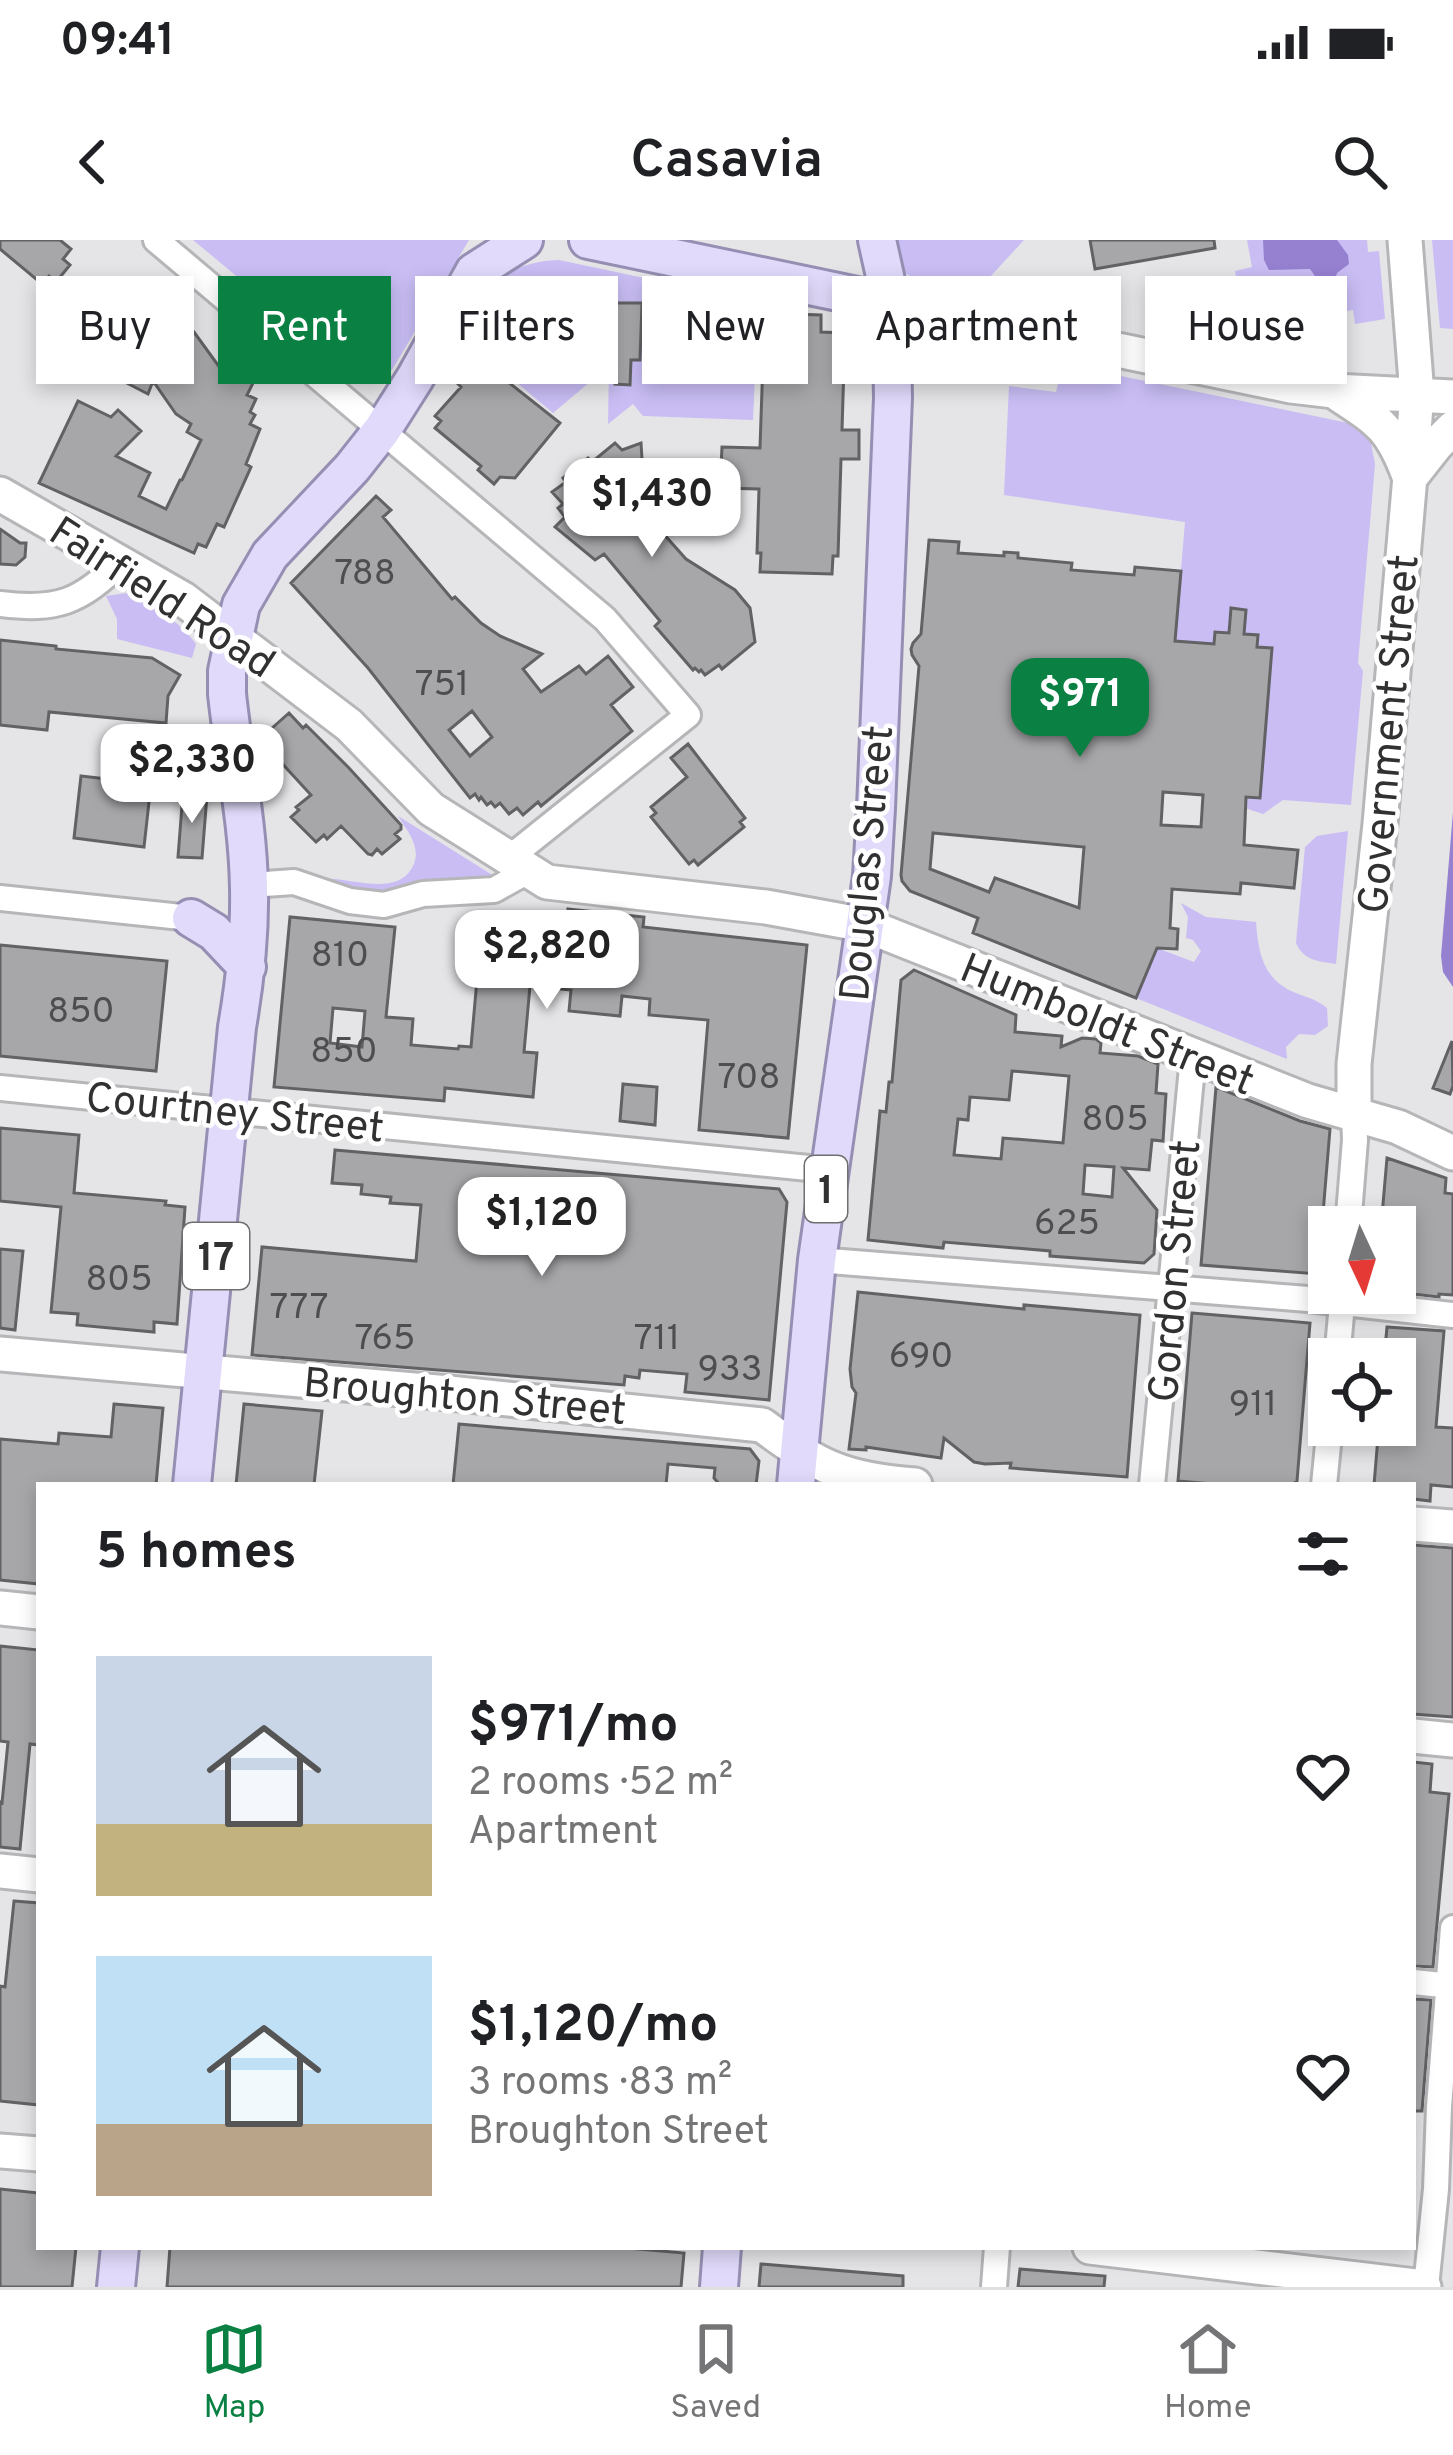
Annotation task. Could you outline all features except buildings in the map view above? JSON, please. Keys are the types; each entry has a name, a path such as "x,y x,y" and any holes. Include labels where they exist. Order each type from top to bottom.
{"main road":[{"name":"17","path":"192,1482 237,1027 247,967 249,885 226,694 241,605 270,555 382,430 483,256 524,240"},
{"path":"588,240 832,291"},
{"name":"Douglas Street","path":"877,240 885,276"},
{"name":"Douglas Street","path":"798,1469 817,1260 865,926 877,808 892,384"},
{"path":"191,919 221,909 249,885"},
{"path":"191,919 214,932 247,967"},
{"path":"116,2287 120,2250"},
{"path":"719,2287 722,2250"}],"street":[{"path":"156,240 605,619 688,715 528,871 494,890 423,894 384,905 350,901 294,882 249,885"},
{"name":"Government Street","path":"1350,1206 1354,1064 1417,394 1405,240"},
{"path":"1121,351 1334,391 1453,397"},
{"path":"1334,391 1385,429 1398,445 1410,478"},
{"path":"1410,478 1453,428"},
{"name":"Fairfield Road","path":"0,494 183,598 349,725 431,809 528,871"},
{"path":"0,604 55,607 75,600 121,562"},
{"name":"Humboldt Street","path":"528,871 865,926 1308,1102 1398,1127 1453,1153"},
{"path":"0,898 191,919"},
{"name":"Gordon Street","path":"1152,1482 1193,1057"},
{"name":"Courtney Street","path":"0,1088 829,1170"},
{"path":"817,1260 1308,1296"},
{"path":"1416,1309 1453,1315"},
{"name":"Broughton Street","path":"0,1354 742,1422 762,1425 798,1469 873,1482"},
{"path":"1324,1482 1328,1446"},
{"path":"1416,1524 1453,1527"},
{"path":"0,1609 36,1612"},
{"path":"1416,1736 1453,1740"},
{"path":"0,1871 36,1875"},
{"path":"1112,2250 1425,2287 1446,2108 1453,1928"},
{"path":"1416,1982 1451,1986"},
{"path":"0,2151 36,2154"},
{"path":"994,2287 997,2250"}],"shaded area":[{"path":"193,240 469,240 448,276 415,276 415,331 391,371 391,276 236,276"},
{"path":"895,240 1024,240 991,276 905,273"},
{"path":"1247,240 1367,240 1368,252 1379,251 1385,319 1355,324 1353,310 1347,311 1347,276 1236,276 1235,271 1252,267"},
{"path":"1263,240 1337,240 1349,264 1336,276 1315,276 1310,269 1269,270"},
{"path":"1432,240 1453,240 1453,329 1440,328"},
{"path":"559,260 642,278 642,384 755,384 753,420 643,416 633,404 608,424 609,384 618,384 618,276 505,276 539,262"},
{"path":"1121,376 1353,424 1370,438 1375,464 1351,805 1283,800 1263,814 1245,808 1246,797 1260,798 1272,649 1250,641 1232,608 1229,633 1216,632 1214,644 1175,641 1185,522 1004,495 1009,386 1056,392 1058,384 1121,384"},
{"path":"518,384 588,384 553,413"},
{"path":"127,593 182,628 196,644 192,658 117,639 117,619 106,596"},
{"path":"1453,812 1453,987 1443,972 1441,956"},
{"path":"398,816 498,881 387,893 365,892 323,879 383,884 404,877 416,854"},
{"path":"1348,831 1336,964 1307,957 1296,943 1305,847 1317,836"},
{"path":"1181,903 1206,917 1256,922 1268,970 1281,985 1327,1008 1328,1026 1315,1035 1299,1034 1286,1047 1287,1059 1136,998 1157,948 1194,962 1201,951 1186,938 1188,917"}]}
